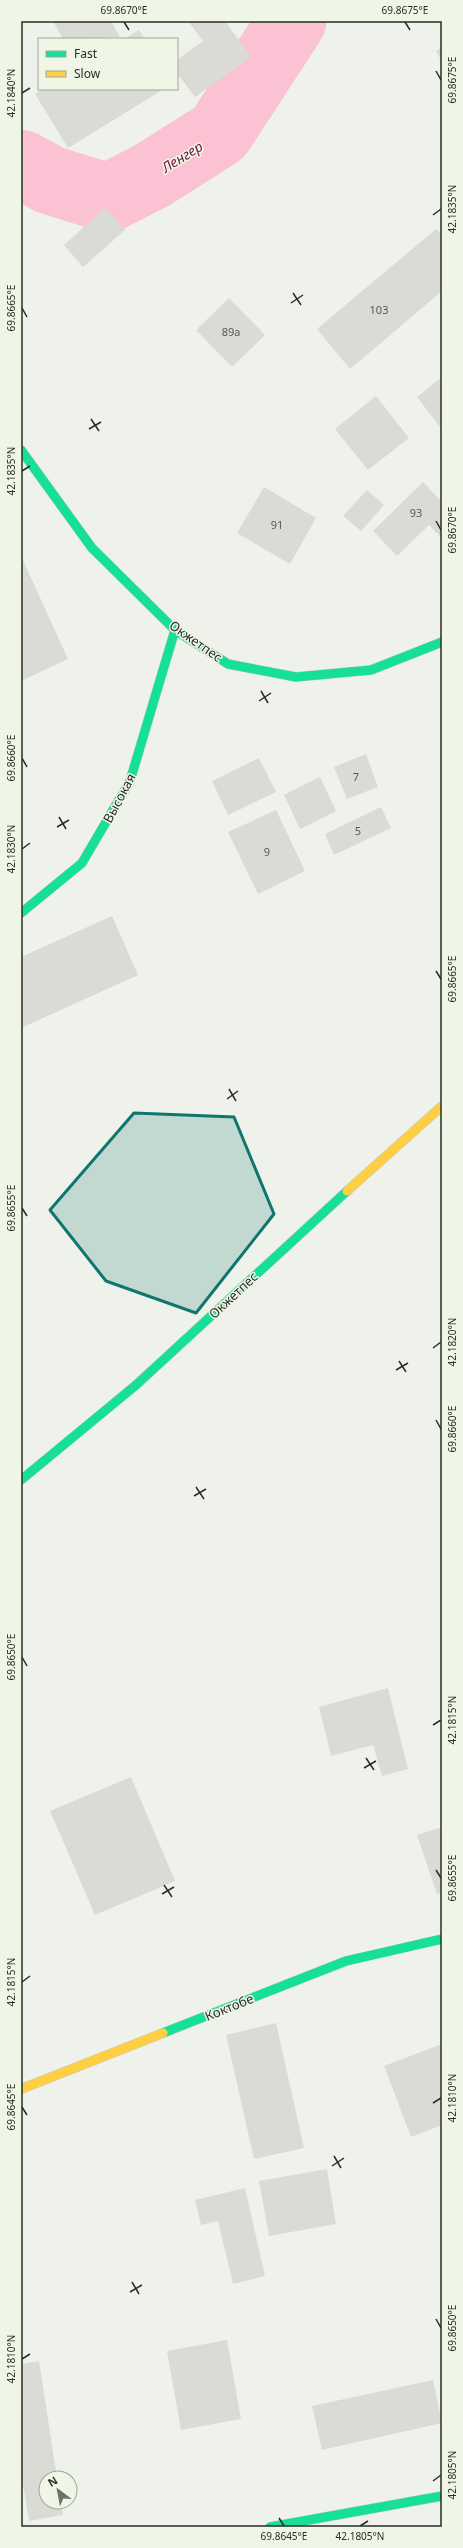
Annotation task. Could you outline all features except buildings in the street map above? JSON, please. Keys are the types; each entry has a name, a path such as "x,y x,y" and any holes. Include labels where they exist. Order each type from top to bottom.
{"street":[{"name":"Окжетпес","path":"21,450 92,548 175,630 228,664 296,677 371,670 442,642"},
{"name":"Высокая","path":"21,913 82,863 130,781 175,630"},
{"name":"Окжетпес","path":"21,1480 136,1385 335,1201 442,1106"},
{"name":"Коктобе","path":"21,2089 346,1961 442,1939"},
{"path":"270,2527 442,2496"}],"highlighted area":[{"path":"134,1113 234,1117 274,1214 196,1313 106,1281 50,1210"}],"waterway":[{"name":"Ленгер","path":"21,164 50,180 108,198 151,176 219,133 292,21"}],"traffic: fast":[{"path":"21,450 92,548 175,630 228,664 296,677 371,670 442,642"},
{"path":"21,913 82,863 130,781 175,630"},
{"path":"21,1480 136,1385 347,1191"},
{"path":"163,2033 346,1961 442,1939"},
{"path":"270,2527 442,2496"}],"traffic: slow":[{"path":"347,1191 442,1106"},
{"path":"21,2089 163,2033"}]}
